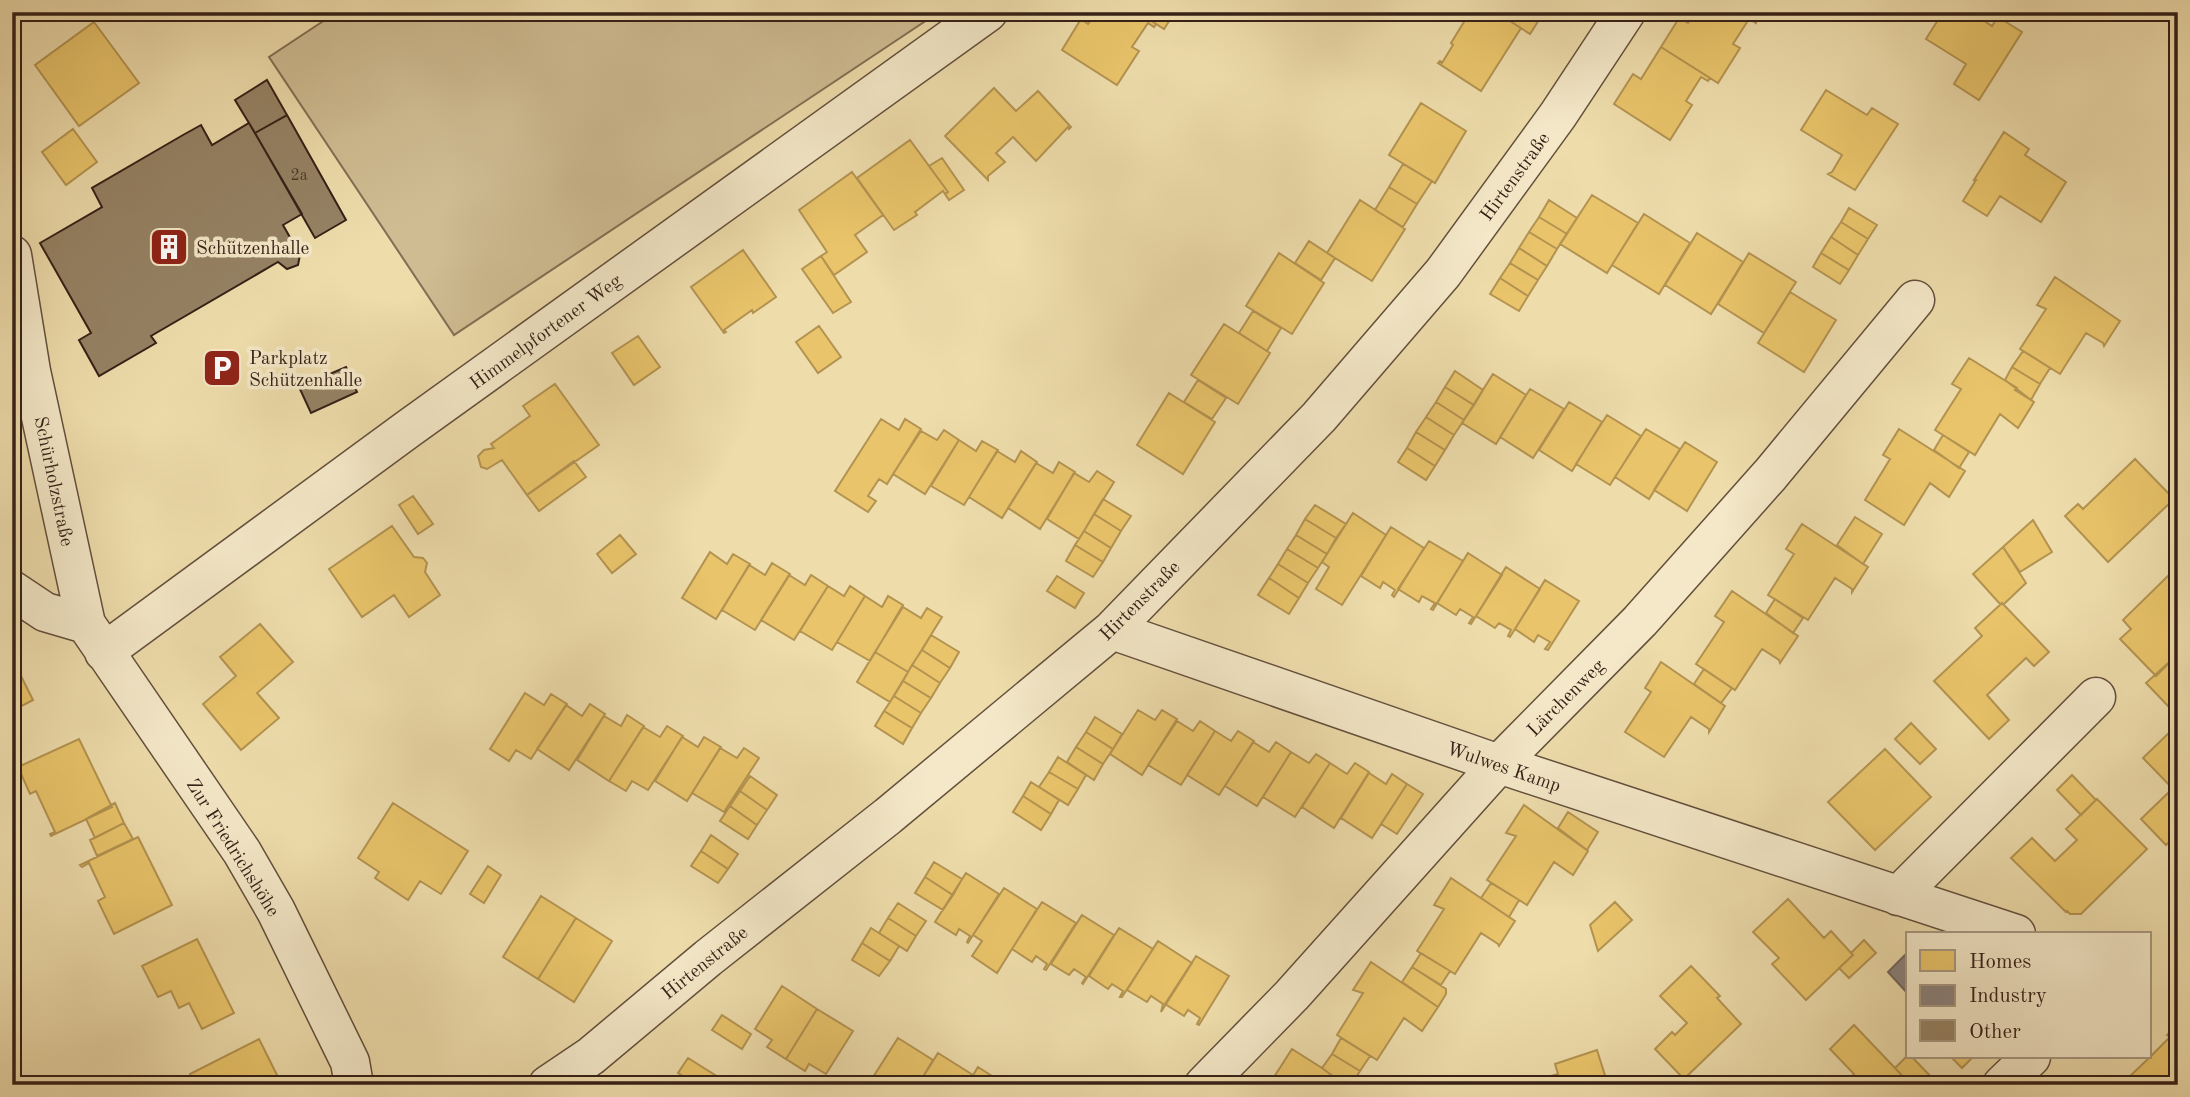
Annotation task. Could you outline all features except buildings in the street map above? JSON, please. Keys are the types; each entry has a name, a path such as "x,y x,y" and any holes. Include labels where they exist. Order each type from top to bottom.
{"street":[{"name":"Himmelpfortener Weg","path":"95,638 408,429 988,12"},
{"name":"Hirtenstraße","path":"548,1085 591,1056 1112,630 1319,417 1443,273 1558,115 1626,12"},
{"name":"Schürholzstraße","path":"12,255 31,371 95,638"},
{"name":"Lärchenweg","path":"1204,1085 1292,995 1499,764 1650,610 1770,475 1915,300"},
{"path":"12,590 95,638"},
{"name":"Wulwes Kamp","path":"1112,630 1499,764 2010,932"},
{"name":"Zur Friedrichshöhe","path":"95,638 242,852 276,911 349,1062 354,1085"},
{"path":"1898,896 2096,697"},
{"path":"2002,1085 2030,1058"}],"shaded area":[{"path":"337,12 939,12 454,335 269,57"}],"place":[{"name":"Schützenhalle","path":"169,247"},
{"name":"Parkplatz Schützenhalle","path":"222,368"}]}
